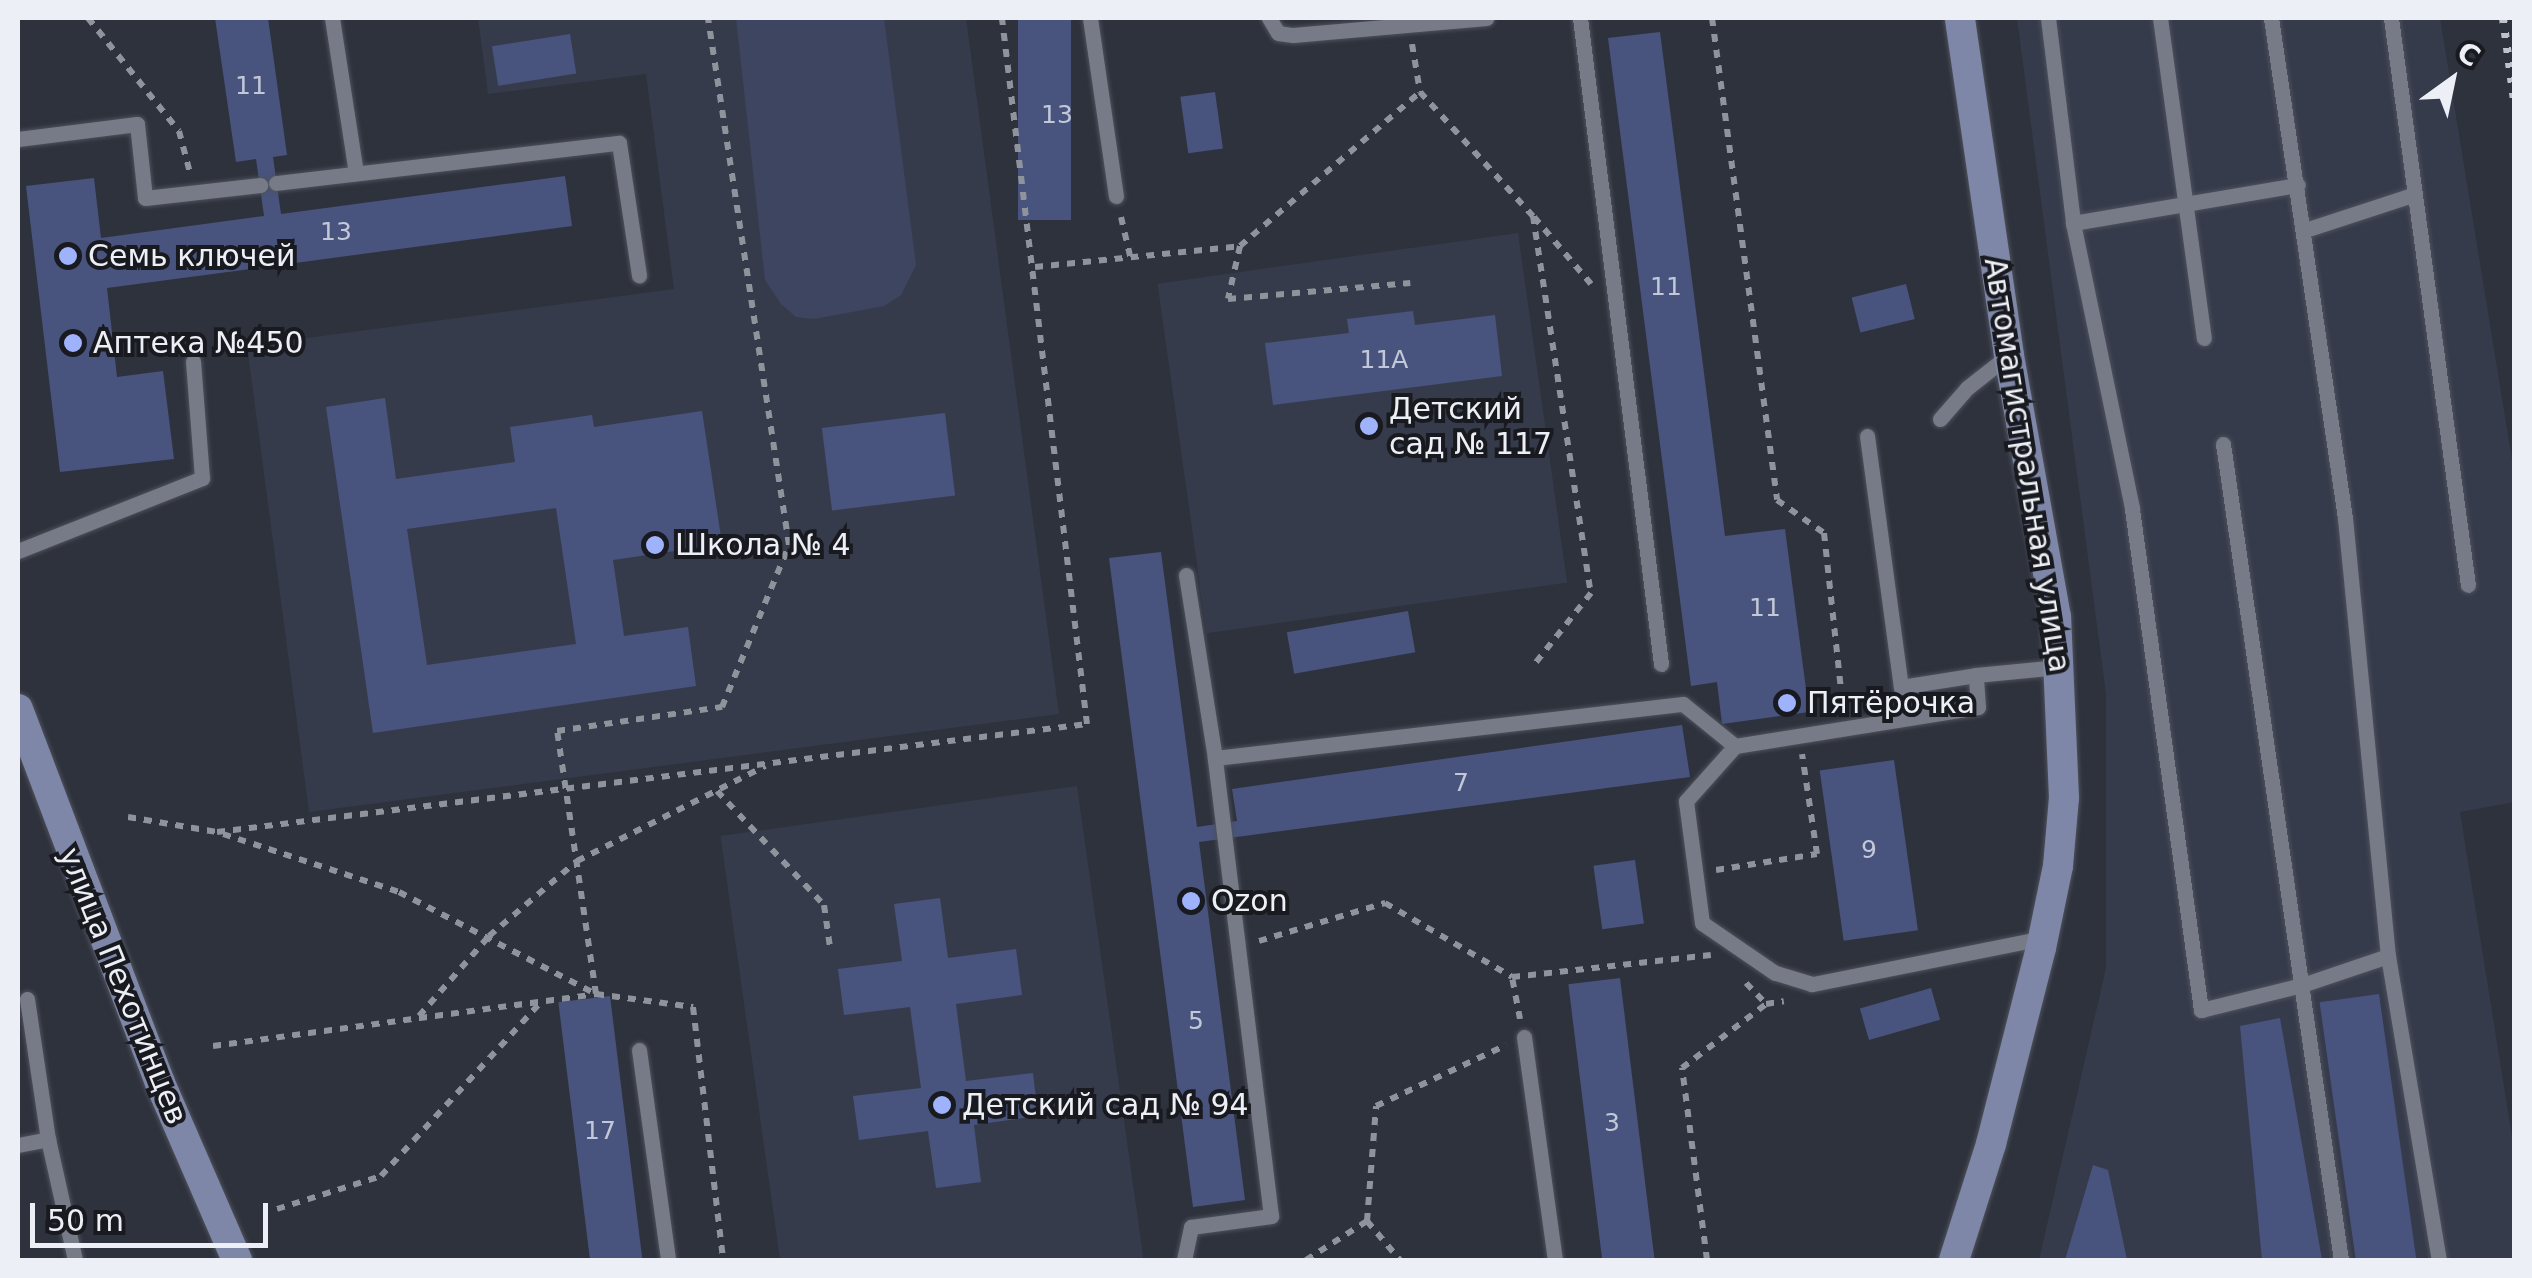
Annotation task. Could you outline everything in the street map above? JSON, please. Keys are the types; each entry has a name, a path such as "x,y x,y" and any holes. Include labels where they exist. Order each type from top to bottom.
{"main road":[{"name":"Автомагистральная улица","path":"1954,1260 1992,1144 2043,938 2058,866 2064,798 2056,617 2009,356 1960,18"},
{"name":"улица Пехотинцев","path":"18,709 160,1084 237,1260"}],"lane":[{"path":"332,18 356,173"},
{"path":"1090,18 1116,196"},
{"path":"1269,18 1278,34 1293,35 1486,18"},
{"path":"1580,18 1661,664"},
{"path":"2048,18 2073,223 2132,509 2201,1010 2302,986 2388,956"},
{"path":"2160,18 2204,338"},
{"path":"2270,18 2305,230 2345,518 2388,956 2439,1260"},
{"path":"2391,18 2412,196 2468,585"},
{"path":"18,139 137,124 145,198 619,143 639,276"},
{"path":"2073,223 2298,184"},
{"path":"2305,230 2412,196"},
{"path":"1940,419 1967,388 2009,356"},
{"path":"18,551 202,478 193,361"},
{"path":"1867,436 1901,687 2059,667"},
{"path":"2223,444 2341,1260"},
{"path":"1184,1260 1191,1227 1271,1216 1215,758 1186,575"},
{"path":"1976,675 1978,707 1735,746 1686,801 1702,923 1775,973 1812,984 2043,938"},
{"path":"1215,758 1683,704 1735,746"},
{"path":"27,999 48,1139 75,1260"},
{"path":"1524,1038 1555,1260"},
{"path":"638,1050 668,1260"},
{"path":"18,1145 48,1139"}],"path":[{"path":"88,18 178,131 195,192"},
{"path":"596,994 557,731 722,707 789,545 708,18"},
{"path":"216,832 1087,724 1002,18"},
{"path":"1712,18 1778,500 1824,534 1846,730"},
{"path":"1408,24 1420,92 1615,312"},
{"path":"1035,267 1240,246 1420,92"},
{"path":"1116,196 1131,260"},
{"path":"1533,216 1591,592 1534,666"},
{"path":"1240,246 1228,299 1410,283"},
{"path":"1696,874 1816,854 1800,738"},
{"path":"419,1016 489,936 577,861 771,763"},
{"path":"717,791 824,904 830,946"},
{"path":"128,817 216,832 399,892 596,994"},
{"path":"1236,948 1385,903 1512,977 1718,954"},
{"path":"1400,1260 1367,1220 1376,1106 1524,1038 1512,977"},
{"path":"1742,979 1766,1004"},
{"path":"213,1046 596,994 693,1007 723,1260"},
{"path":"1707,1260 1682,1068 1766,1004 1804,998"},
{"path":"277,1208 381,1176 543,1000"},
{"path":"1306,1260 1367,1220"}],"shaded area":[{"name":"Школа № 4","path":"478,18 966,18 1059,714 309,812 247,346 674,289 646,74 488,94"},
{"path":"736,18 884,18 916,265 901,295 884,306 814,319 796,317 781,304 765,280"},
{"path":"2017,18 2440,18 2514,472 2514,802 2460,812 2514,1149 2514,1260 2039,1260 2106,968 2106,694"},
{"name":"Детский сад № 117","path":"1518,233 1567,583 1207,633 1158,284"},
{"name":"Детский сад № 94","path":"1077,786 1144,1260 780,1260 721,836"}],"building":[{"path":"215,18 268,18 287,155 273,157 281,214 565,176 572,226 107,288 117,377 163,371 174,459 60,472 26,186 94,178 101,238 264,216 256,159 236,162"},
{"path":"1018,18 1071,18 1071,220 1018,220"},
{"path":"1660,32 1725,536 1785,529 1809,712 1722,724 1717,682 1691,686 1608,38"},
{"path":"570,34 576,74 498,86 492,46"},
{"path":"1215,92 1223,148 1188,153 1180,97"},
{"path":"1906,284 1915,319 1860,332 1852,298"},
{"path":"1413,311 1415,325 1495,315 1502,376 1273,405 1265,343 1349,333 1347,319"},
{"path":"385,398 396,479 515,462 510,427 592,415 594,427 702,411 722,544 613,560 624,636 688,627 696,686 373,733 326,407","holes":["556,508 576,644 427,665 407,529"]},
{"path":"945,413 955,495 832,510 822,428"},
{"path":"1161,552 1197,827 1237,821 1232,789 1682,725 1690,777 1199,842 1245,1200 1193,1207 1109,558"},
{"path":"1408,611 1415,652 1294,674 1287,632"},
{"path":"1894,760 1918,930 1844,941 1820,770"},
{"path":"1635,860 1644,923 1602,929 1593,866"},
{"path":"940,898 948,958 1016,949 1022,995 956,1004 966,1081 1033,1073 1038,1116 974,1125 981,1182 936,1188 928,1131 859,1140 853,1096 921,1088 910,1007 844,1015 838,969 902,961 894,904"},
{"path":"1620,978 1655,1260 1602,1260 1568,984"},
{"path":"1931,988 1940,1020 1869,1040 1860,1008"},
{"path":"2379,994 2416,1260 2356,1260 2320,1002"},
{"path":"610,996 642,1260 590,1260 558,1002"},
{"path":"2280,1018 2322,1260 2262,1260 2240,1026"},
{"path":"2093,1165 2108,1170 2127,1260 2065,1260"}],"railway":[{"path":"2503,18 2514,100"}],"place":[{"name":"Семь ключей","path":"68,256"},
{"name":"Аптека №450","path":"73,343"},
{"name":"Детский сад № 117","path":"1369,426"},
{"name":"Школа № 4","path":"655,545"},
{"name":"Пятёрочка","path":"1787,703"},
{"name":"Ozon","path":"1191,901"},
{"name":"Детский сад № 94","path":"942,1105"}]}
